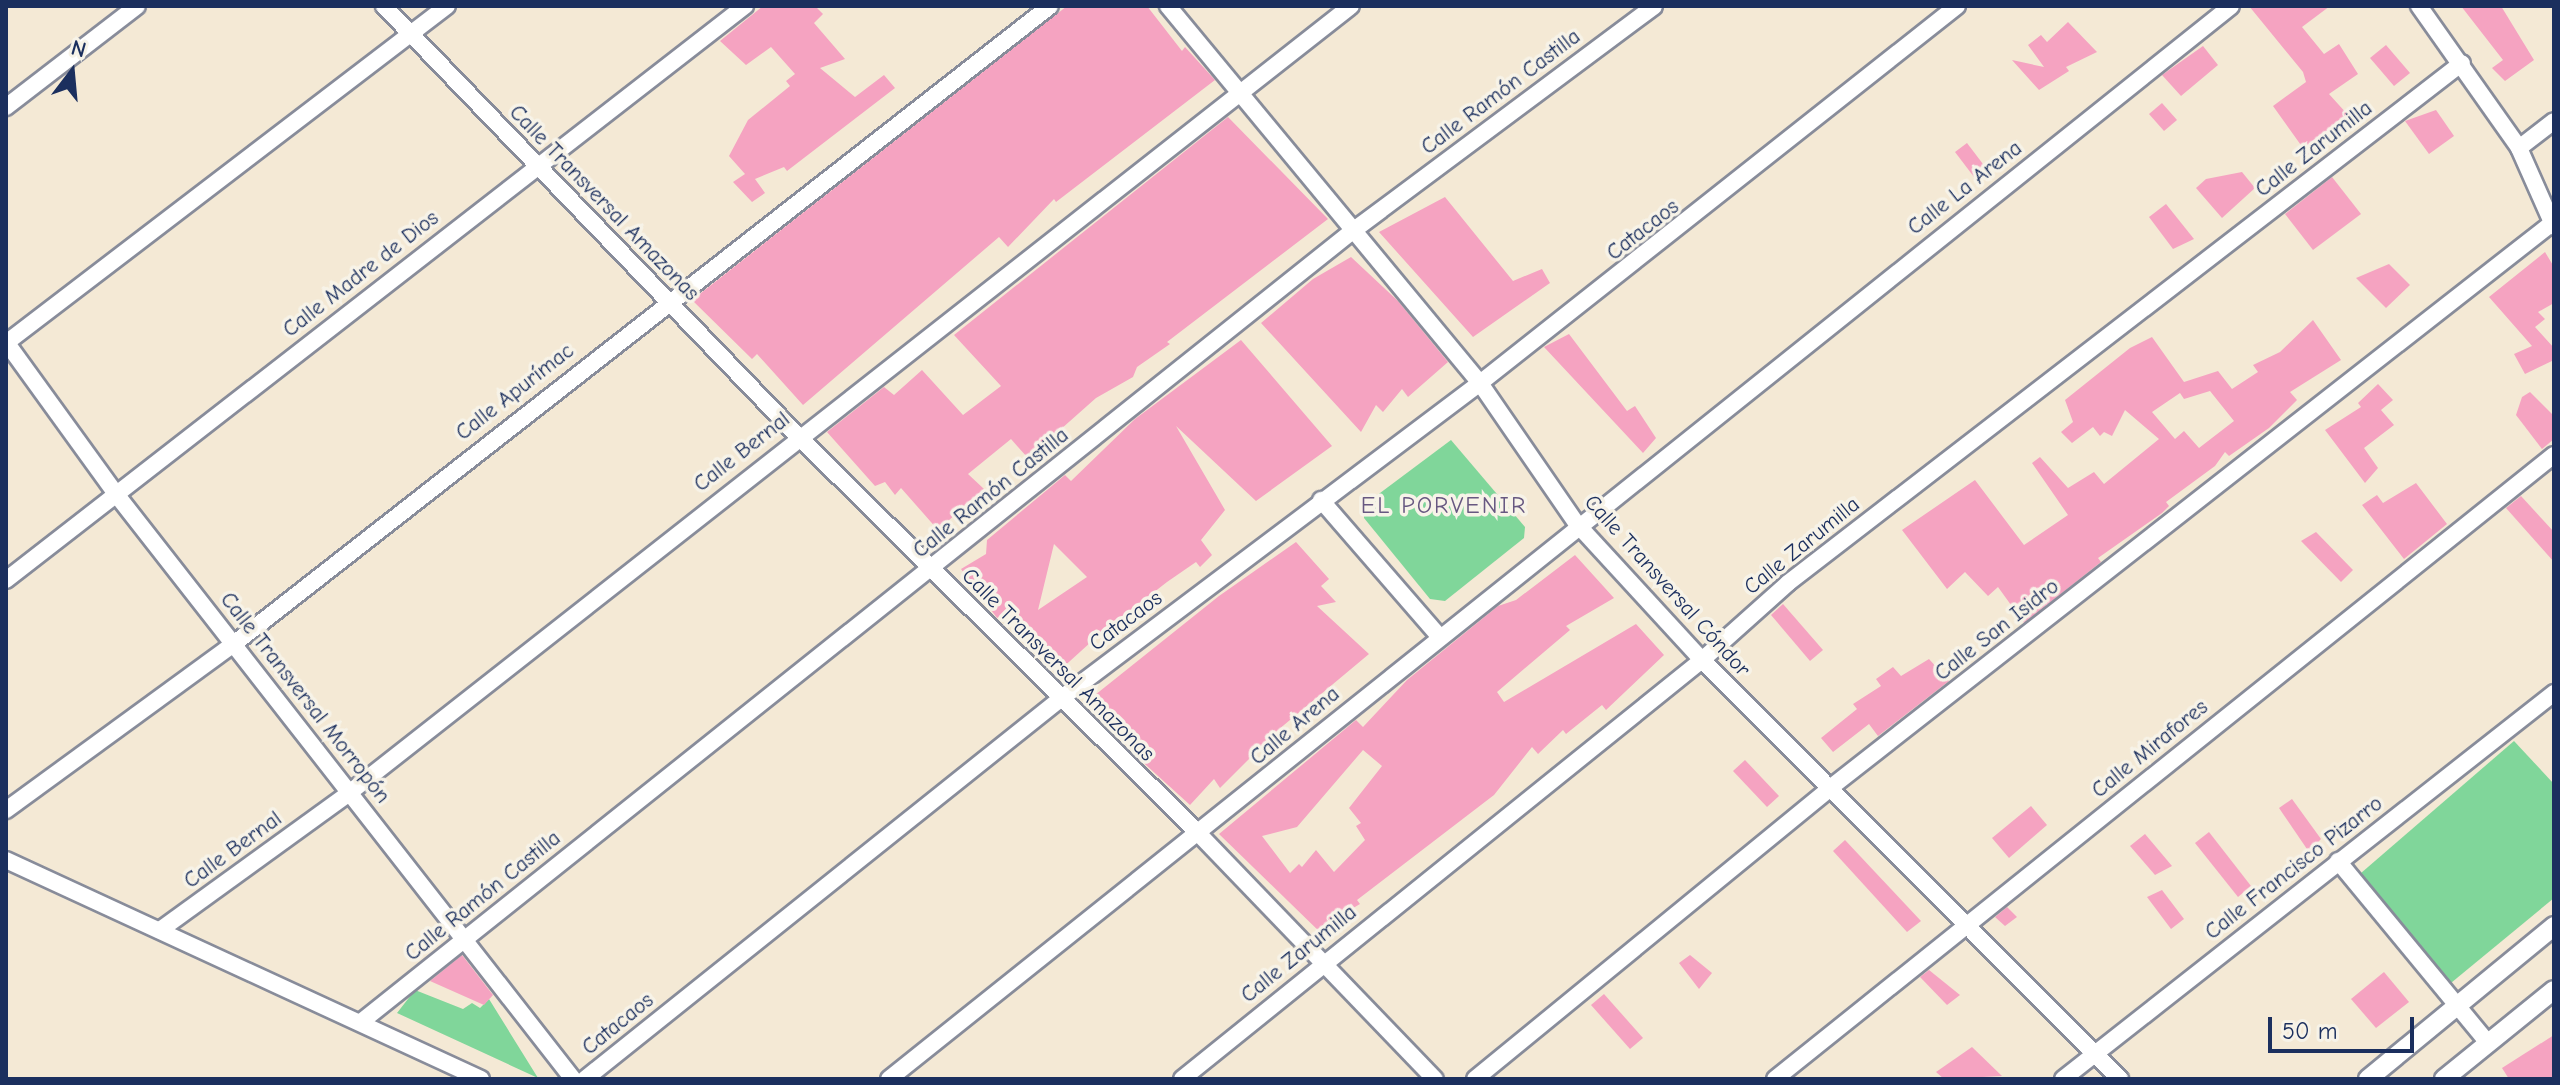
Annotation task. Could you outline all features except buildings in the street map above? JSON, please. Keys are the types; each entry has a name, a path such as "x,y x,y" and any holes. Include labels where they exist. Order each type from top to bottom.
{"street":[{"path":"6,107 137,6"},
{"name":"Calle Transversal Amazonas","path":"384,6 798,436 1059,700 1199,834 1320,964 1435,1079"},
{"path":"6,342 447,6"},
{"name":"Calle Madre de Dios","path":"6,580 535,166 745,6"},
{"name":"Calle Apurímac","path":"6,810 235,643 667,300 1050,6"},
{"name":"Calle Transversal Cóndor","path":"1168,6 1240,89 1480,383 1577,524 1702,660 2120,1079"},
{"name":"Calle Bernal","path":"160,930 349,793 798,436 1240,89 1351,6"},
{"name":"Calle Ramón Castilla","path":"361,1022 1354,230 1654,6"},
{"name":"Catacaos","path":"585,1079 1059,700 1704,210 1957,6"},
{"name":"Calle La Arena","path":"1728,405 2231,6"},
{"path":"2419,6 2519,148 2553,225"},
{"name":"Calle Zarumilla","path":"1182,1079 1320,964 1702,660 1788,583 2462,63"},
{"path":"2519,148 2554,121"},
{"name":"Calle San Isidro","path":"1475,1079 1830,788 2553,225"},
{"name":"Calle Transversal Morropón","path":"6,342 116,494 349,793 466,936 573,1079"},
{"name":"Calle Arena","path":"889,1079 1199,834 1438,635 1728,405"},
{"name":"Calle Mirafores","path":"1775,1079 2554,455"},
{"path":"1321,500 1438,635"},
{"name":"Calle Francisco Pizarro","path":"2063,1079 2554,693"},
{"path":"6,860 481,1079"},
{"path":"2338,861 2488,1043"},
{"path":"2368,1079 2554,926"},
{"path":"2444,1079 2554,990"}],"green space":[{"path":"1451,440 1525,527 1524,538 1445,601 1430,599 1364,518 1364,505"},
{"path":"2514,741 2554,784 2554,898 2440,992 2346,886"},
{"path":"415,990 463,1009 472,1003 480,1008 489,999 538,1078 397,1013"}],"district":[{"name":"EL PORVENIR","path":"1444,506"}]}
